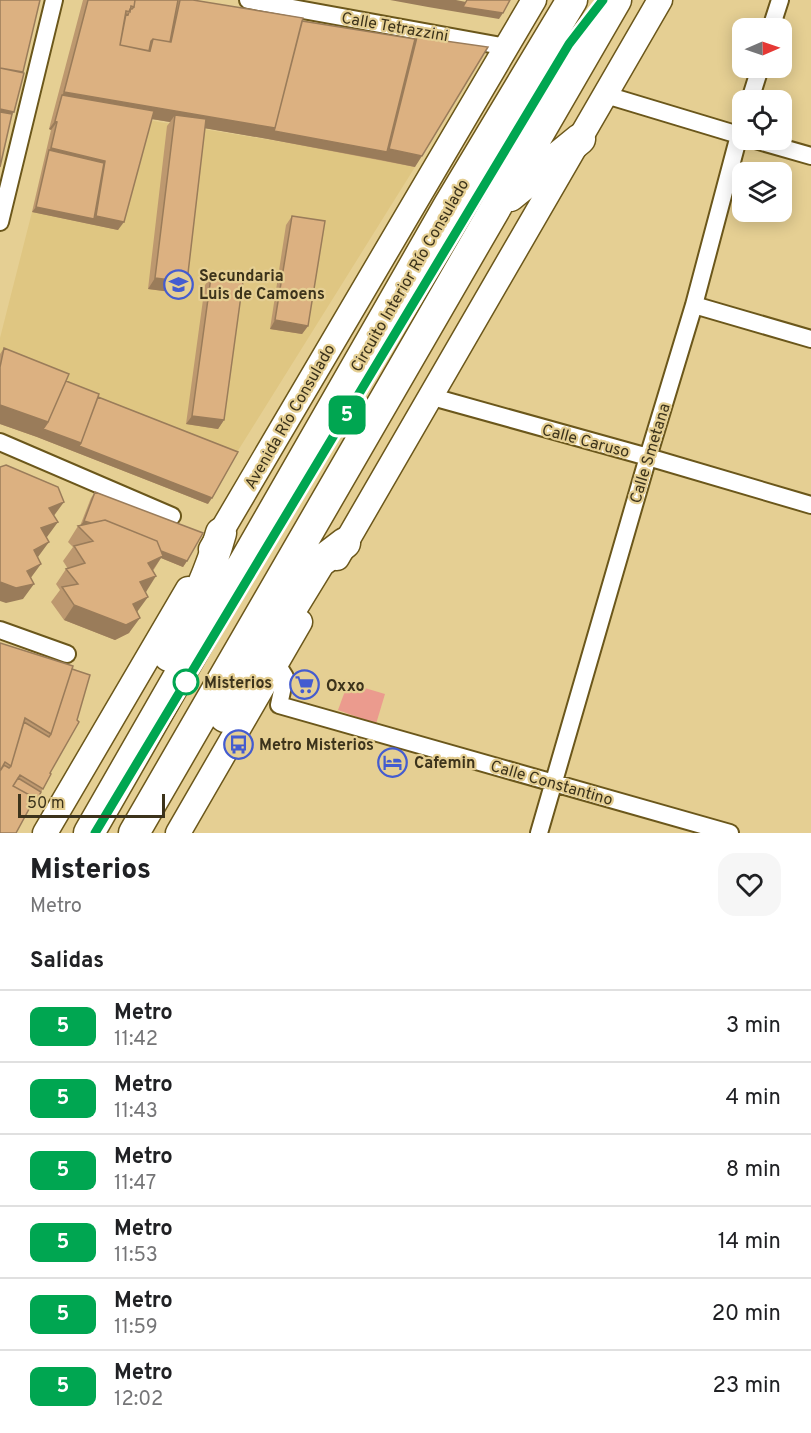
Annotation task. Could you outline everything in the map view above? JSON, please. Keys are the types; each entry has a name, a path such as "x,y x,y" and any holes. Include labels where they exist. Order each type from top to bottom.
{"highway":[{"name":"Circuito Interior Río Consulado","path":"89,833 449,205 572,0"},
{"path":"134,833 616,0"},
{"path":"496,208 580,139"},
{"path":"141,741 157,678 202,589 221,533"},
{"path":"156,796 220,724 320,562 345,543"}],"main road":[{"name":"Avenida Río Consulado","path":"45,833 534,0"},
{"path":"178,833 660,0"}],"street":[{"path":"0,222 54,0"},
{"name":"Calle Tetrazzini","path":"248,0 507,46"},
{"path":"774,18 780,0"},
{"path":"606,95 732,130"},
{"name":"Calle Smetana","path":"538,833 740,150"},
{"path":"792,150 811,156"},
{"path":"694,305 811,339"},
{"name":"Calle Caruso","path":"429,396 811,505"},
{"path":"0,442 172,516"},
{"path":"0,630 67,654"},
{"name":"Calle Constantino","path":"275,664 285,677 279,705 730,833"}],"shaded area":[{"name":"Secundaria Luis de Camoens","path":"148,120 313,147 415,167 234,457 0,366 0,338 32,212 118,230"},
{"path":"348,683 385,694 376,724 338,710"}],"building":[{"path":"0,0 40,0 23,72 0,68"},
{"path":"88,0 135,0 130,12 126,11 120,45 150,51 153,39 171,42 180,0 193,0 303,18 275,128 64,92"},
{"path":"135,0 178,0 170,42 153,39 149,51 120,45 126,14 128,15 130,9 134,7"},
{"path":"467,0 510,0 503,13 463,7"},
{"path":"302,21 415,39 387,152 274,131"},
{"path":"417,37 488,47 422,156 389,149"},
{"path":"0,68 24,73 14,112 0,109"},
{"path":"62,95 154,111 124,222 96,216 105,161 51,148"},
{"path":"0,112 12,114 0,167"},
{"path":"175,115 206,119 187,282 155,278"},
{"path":"49,150 104,163 94,219 36,207"},
{"path":"292,216 325,221 308,326 275,320"},
{"path":"211,277 243,281 224,420 192,416"},
{"path":"4,348 69,374 48,422 0,405 0,367"},
{"path":"66,381 99,394 81,443 43,429"},
{"path":"98,397 238,452 212,498 79,446"},
{"path":"6,465 58,487 64,502 49,508 58,522 41,528 49,542 34,550 41,564 27,571 34,584 16,588 0,582 0,467"},
{"path":"95,492 203,533 187,561 161,551 157,541 105,520 91,523 84,521"},
{"path":"105,520 157,541 163,556 148,563 156,576 140,582 148,597 133,604 140,618 126,625 74,605 62,587 78,584 66,569 85,563 74,546 93,541 78,526"},
{"path":"0,643 73,666 51,734 25,718 11,766 5,762 0,771"},
{"path":"72,669 90,675 77,720 79,722 43,789 20,775 13,786 35,798 16,833 0,833 0,771 4,765 9,768 11,766 24,722 49,737"},
{"path":"18,778 41,792 36,802 35,798 13,786"}],"metro line":[{"name":"5","path":"95,833 569,44 603,0"}],"place":[{"name":"Secundaria Luis de Camoens","path":"178,284"},
{"name":"Misterios","path":"186,682"},
{"name":"Oxxo","path":"305,685"},
{"name":"Metro Misterios","path":"238,744"},
{"name":"Cafemin","path":"393,762"}]}
